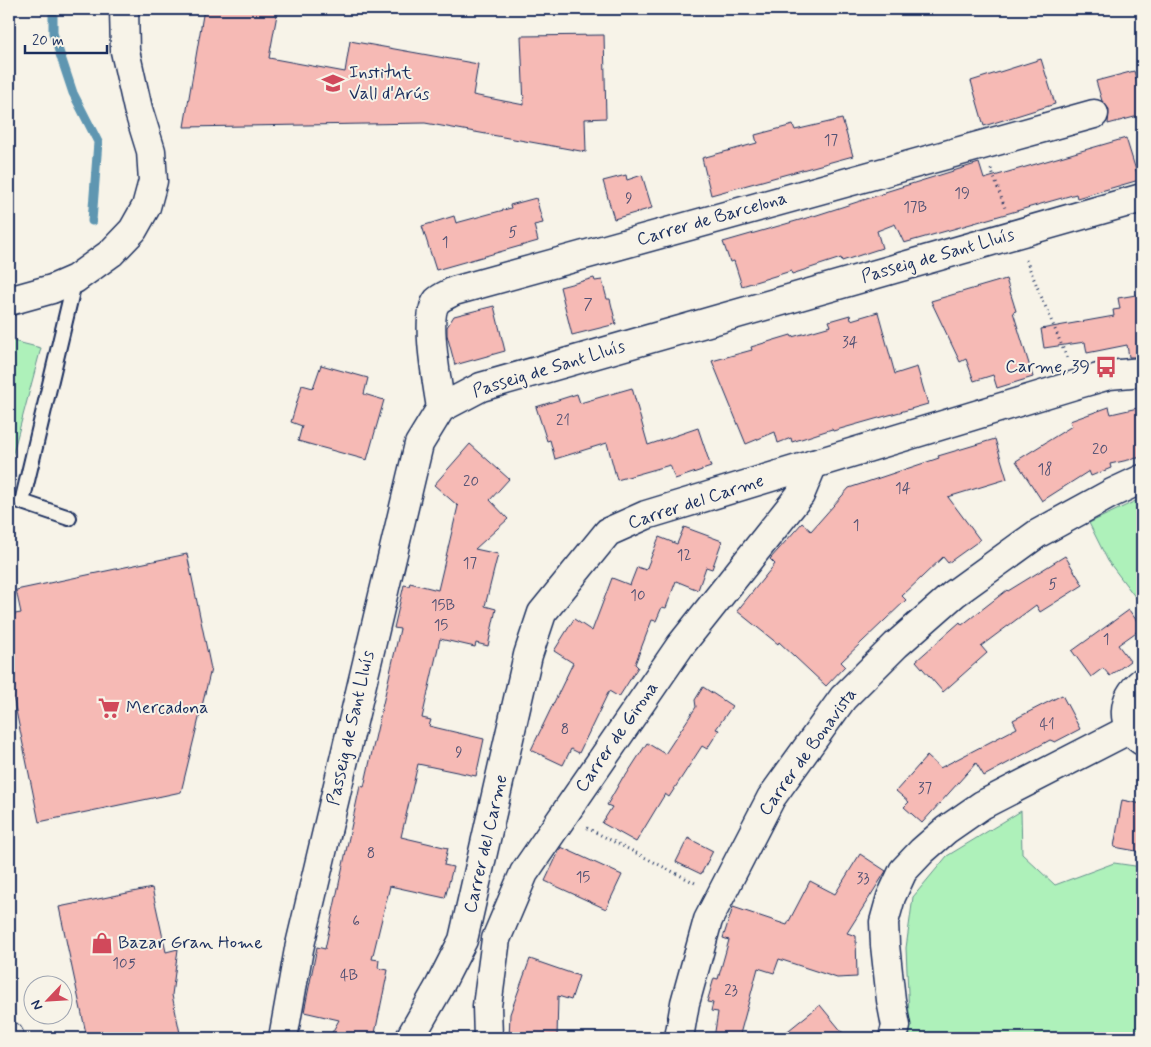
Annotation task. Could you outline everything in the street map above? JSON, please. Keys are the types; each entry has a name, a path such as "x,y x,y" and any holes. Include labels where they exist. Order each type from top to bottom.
{"street":[{"path":"9,301 52,289 75,280 111,253 133,230 146,207 153,181 151,151 138,109 125,51 124,9"},
{"name":"Carrer de Barcelona","path":"441,408 434,358 431,316 437,301 454,291 1094,114"},
{"name":"Passeig de Sant Lluís","path":"283,1038 299,949 419,444 441,408 481,387 1142,198"},
{"name":"Carrer del Carme","path":"410,1038 463,940 528,655 542,613 608,532 646,515 1078,384 1109,375 1142,372"},
{"name":"Carrer de Girona","path":"488,1038 487,1006 496,939 524,873 680,646 800,495 813,464"},
{"name":"Carrer de Bonavista","path":"679,1038 685,1003 708,920 771,798 843,698 896,645 954,594 1037,534 1112,492 1142,479"},
{"path":"893,1038 896,1026 891,1000 884,922 891,897 903,872 922,851 946,830 982,805 1136,735 1126,718 1128,702 1134,689 1142,682"}],"lane":[{"path":"69,518 22,502 75,280"}],"path":[{"path":"981,144 1015,234 1078,384"},
{"path":"562,816 721,895"}],"green space":[{"path":"9,340 41,348 9,468"},
{"path":"1142,498 1142,606 1108,561 1089,523"},
{"path":"1021,811 1022,854 1055,885 1114,863 1142,867 1142,1038 910,1038 906,948 913,897 947,856"}],"building":[{"name":"Institut Vall d'Arús","path":"204,9 278,9 269,58 345,72 350,41 478,64 473,95 524,105 521,36 604,35 606,118 585,119 586,152 425,123 184,127"},
{"path":"1041,59 1055,104 984,126 971,81"},
{"path":"1134,71 1142,100 1142,115 1108,124 1109,109 1102,101 1096,81"},
{"path":"842,119 853,156 711,195 702,158 757,143 755,135 793,125 795,130"},
{"path":"1126,138 1139,180 1077,198 1076,194 904,243 895,224 877,231 882,248 842,261 841,258 792,274 791,271 742,286 734,261 730,262 723,242 817,215 979,163 984,179"},
{"path":"626,175 627,180 642,175 652,208 614,219 603,181"},
{"path":"536,198 543,223 534,225 538,241 436,270 422,226 454,216 456,223 511,208 510,205"},
{"path":"594,278 595,281 602,280 607,299 610,299 616,324 572,335 560,287"},
{"path":"1006,279 1016,311 1013,312 1033,377 997,388 993,375 974,381 966,359 960,362 931,301"},
{"path":"1142,294 1142,357 1129,357 1127,345 1087,353 1085,342 1044,348 1041,329 1114,316 1113,310 1120,309 1118,298"},
{"path":"494,306 505,351 455,365 447,335 447,327 454,316"},
{"path":"878,312 895,374 917,367 928,404 833,431 832,429 792,442 791,438 778,443 775,432 746,444 712,361 752,350 751,347 791,335 792,337 831,326 829,321 850,315 851,320"},
{"path":"321,365 368,378 364,394 384,400 367,460 298,441 302,426 291,422 302,385 313,388"},
{"path":"632,388 648,445 698,428 711,467 675,479 670,465 617,480 607,443 555,459 550,440 547,441 536,407 577,394 580,403"},
{"path":"1109,407 1111,414 1142,407 1142,457 1110,464 1111,468 1091,476 1089,471 1042,501 1016,461 1072,426 1070,421"},
{"path":"995,439 1007,479 948,497 980,540 948,563 943,557 902,596 906,600 841,662 845,666 826,686 779,642 778,644 737,611 775,564 770,559 802,523 811,531 849,488 939,458 938,456"},
{"path":"470,444 509,479 490,500 508,519 475,549 498,554 485,606 496,609 488,646 476,643 475,647 440,639 422,718 431,720 429,726 484,739 476,776 418,764 401,837 448,848 444,865 453,867 445,898 390,886 372,959 379,960 378,968 388,970 374,1038 329,1038 339,1020 304,1012 317,947 325,949 360,786 364,787 400,629 394,628 404,585 409,586 410,583 438,590 458,506 434,485"},
{"path":"684,527 722,541 712,569 706,567 698,590 676,581 666,608 662,607 656,621 652,620 635,664 638,667 619,697 609,691 579,753 571,749 563,765 531,750 573,663 554,651 574,619 592,631 612,578 630,585 637,567 646,570 659,537 677,544"},
{"name":"Mercadona","path":"187,554 211,669 181,792 39,822 9,677 9,615 21,613 16,590"},
{"path":"1065,556 1083,585 1040,612 1036,605 981,646 987,653 943,692 916,661 960,622 962,625 1007,590"},
{"path":"1129,610 1142,628 1118,645 1130,661 1110,676 1103,668 1091,677 1072,651"},
{"path":"703,687 732,706 716,729 719,730 707,749 702,746 669,797 665,794 636,842 602,823 612,807 607,805 623,777 625,777 647,743 665,754 696,707 695,700"},
{"path":"1062,695 1080,729 1055,742 1050,740 984,776 976,763 922,823 904,807 909,802 896,791 927,756 940,768 1017,728 1013,720"},
{"path":"1122,800 1142,804 1142,852 1114,847"},
{"path":"688,838 713,851 701,874 676,862"},
{"path":"561,847 622,875 606,909 545,881"},
{"path":"860,854 886,871 847,933 856,936 857,977 837,978 779,959 774,973 758,968 739,1038 714,1038 718,1012 711,1011 713,1003 707,1002 714,978 718,979 729,940 723,938 733,907 787,925 810,881 835,894"},
{"path":"152,888 166,952 178,949 172,995 181,1038 87,1038 59,907"},
{"path":"530,959 579,976 571,1000 558,996 557,1038 509,1038 510,1014"},
{"path":"820,1005 847,1038 779,1038"}],"waterway":[{"path":"53,9 53,33 73,93 98,142 92,221"}],"place":[{"name":"Institut Vall d'Arús","path":"333,83"},
{"name":"Carme, 39","path":"1106,367"},
{"name":"Mercadona","path":"109,708"},
{"name":"Bazar Gran Home","path":"102,943"}]}
